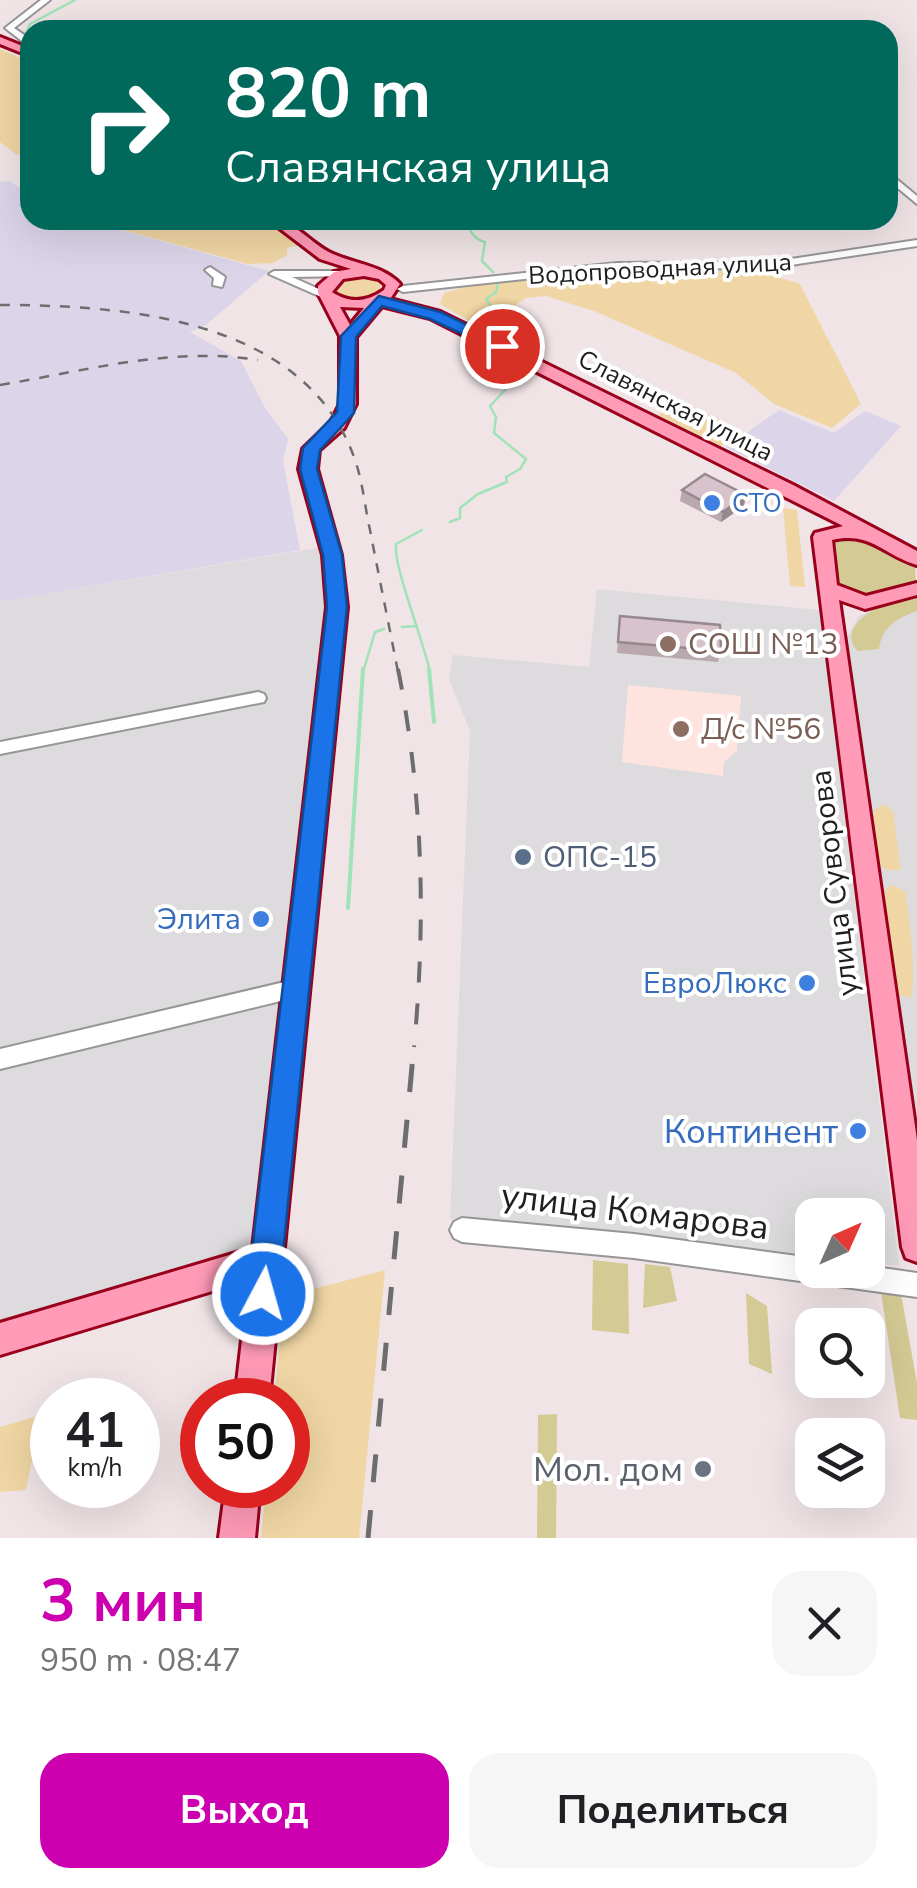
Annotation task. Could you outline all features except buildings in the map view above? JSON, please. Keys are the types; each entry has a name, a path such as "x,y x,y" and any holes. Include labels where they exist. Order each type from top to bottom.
{"main road":[{"name":"Славянская улица","path":"290,230 325,256 383,276 435,316"},
{"path":"254,1378 337,607 332,555 312,487 309,458 316,440 346,413 348,336 327,284 325,256"},
{"path":"327,284 344,274 383,276 393,290 348,336"},
{"name":"Славянская улица","path":"327,284 355,305 379,301 435,316 787,489 917,559"},
{"path":"787,489 812,513 822,537 847,531 864,533"},
{"name":"улица Суворова","path":"822,537 880,998 917,1247"},
{"path":"828,589 866,603"},
{"path":"836,630 866,603 917,589"},
{"path":"0,1339 267,1259"},
{"path":"237,1538 240,1508"}],"street":[{"path":"20,38 10,26 46,0"},
{"path":"898,184 917,201"},
{"name":"Водопроводная улица","path":"402,289 617,266 771,265 917,243"},
{"path":"210,270 220,277 218,285"},
{"path":"0,748 258,698"},
{"path":"0,1059 297,988"},
{"name":"улица Комарова","path":"462,1230 634,1246 917,1285"}],"shaded area":[{"path":"0,49 20,58 20,155 0,142"},
{"path":"9,181 20,188 20,230 121,230 269,271 206,325 190,332 241,361 264,406 288,439 283,461 300,550 0,602 0,182"},
{"path":"123,230 278,230 299,245 287,248 287,255 273,263 248,264"},
{"path":"621,269 760,271 800,284 861,404 832,428 774,404 736,373 594,311 546,296 526,298 514,306 513,331 499,338 440,304 444,293 473,285"},
{"path":"360,276 380,281 381,293 361,300 334,293 332,289 343,278"},
{"path":"682,401 744,432 721,446 658,415"},
{"path":"779,410 834,433 865,411 901,426 834,501 726,447"},
{"path":"783,508 797,510 805,587 790,586"},
{"path":"865,536 915,563 916,582 867,598 839,586 831,549 834,540"},
{"path":"329,546 332,555 267,1259 0,1339 0,602"},
{"path":"597,589 820,610 899,1266 885,1264 885,1198 795,1198 795,1255 450,1219 470,731 449,679 453,655 589,667"},
{"path":"917,590 917,1173 843,644 859,616"},
{"path":"917,592 917,611 892,624 879,649 858,651 852,640 859,621 882,605"},
{"name":"Д/с №56","path":"628,685 741,696 737,751 724,762 723,776 622,762"},
{"path":"884,804 893,812 901,870 879,865 872,825 874,810"},
{"path":"892,885 906,892 913,962 911,998 897,994 882,892"},
{"path":"593,1260 628,1264 629,1334 592,1330"},
{"path":"645,1264 670,1267 677,1301 643,1308"},
{"path":"385,1270 359,1538 261,1538 264,1508 310,1508 310,1378 276,1378 284,1297"},
{"path":"881,1292 901,1294 917,1383 917,1420 900,1418"},
{"path":"746,1293 767,1306 772,1374 749,1364"},
{"path":"557,1414 556,1538 537,1538 538,1415"},
{"path":"30,1418 26,1490 0,1492 0,1427"}],"waterway":[{"path":"38,20 75,0"},
{"path":"470,230 485,242 482,261 493,272"},
{"path":"492,336 496,334 491,321 495,313 486,299 496,292 499,280"},
{"path":"450,522 460,518 460,508 478,494 507,482 506,477 520,469 526,459 494,433 496,417 490,406 506,389 504,383 509,374 468,351 481,341"},
{"path":"416,626 396,544 422,530"},
{"path":"402,627 416,626"},
{"path":"416,626 430,672"},
{"path":"363,672 375,632 384,629"},
{"path":"348,908 363,669"},
{"path":"429,669 434,722"}],"railway":[{"path":"0,305 103,309 156,317 208,330 256,350 299,378 332,415 356,463 398,672"},
{"path":"0,385 161,358 226,356 258,360"},
{"path":"398,669 413,763 420,858 414,1047"},
{"path":"368,1538 414,1045"}],"place":[{"name":"СТО","path":"712,503"},
{"name":"СОШ №13","path":"668,644"},
{"name":"Д/с №56","path":"681,729"},
{"name":"ОПС-15","path":"523,857"},
{"name":"Элита","path":"261,919"},
{"name":"ЕвроЛюкс","path":"807,983"},
{"name":"Континент","path":"858,1131"},
{"name":"Мол. дом","path":"703,1469"}],"route":[{"path":"263,1294 337,607 332,555 308,469 311,448 346,413 348,336 379,301 435,316 502,346"}]}
